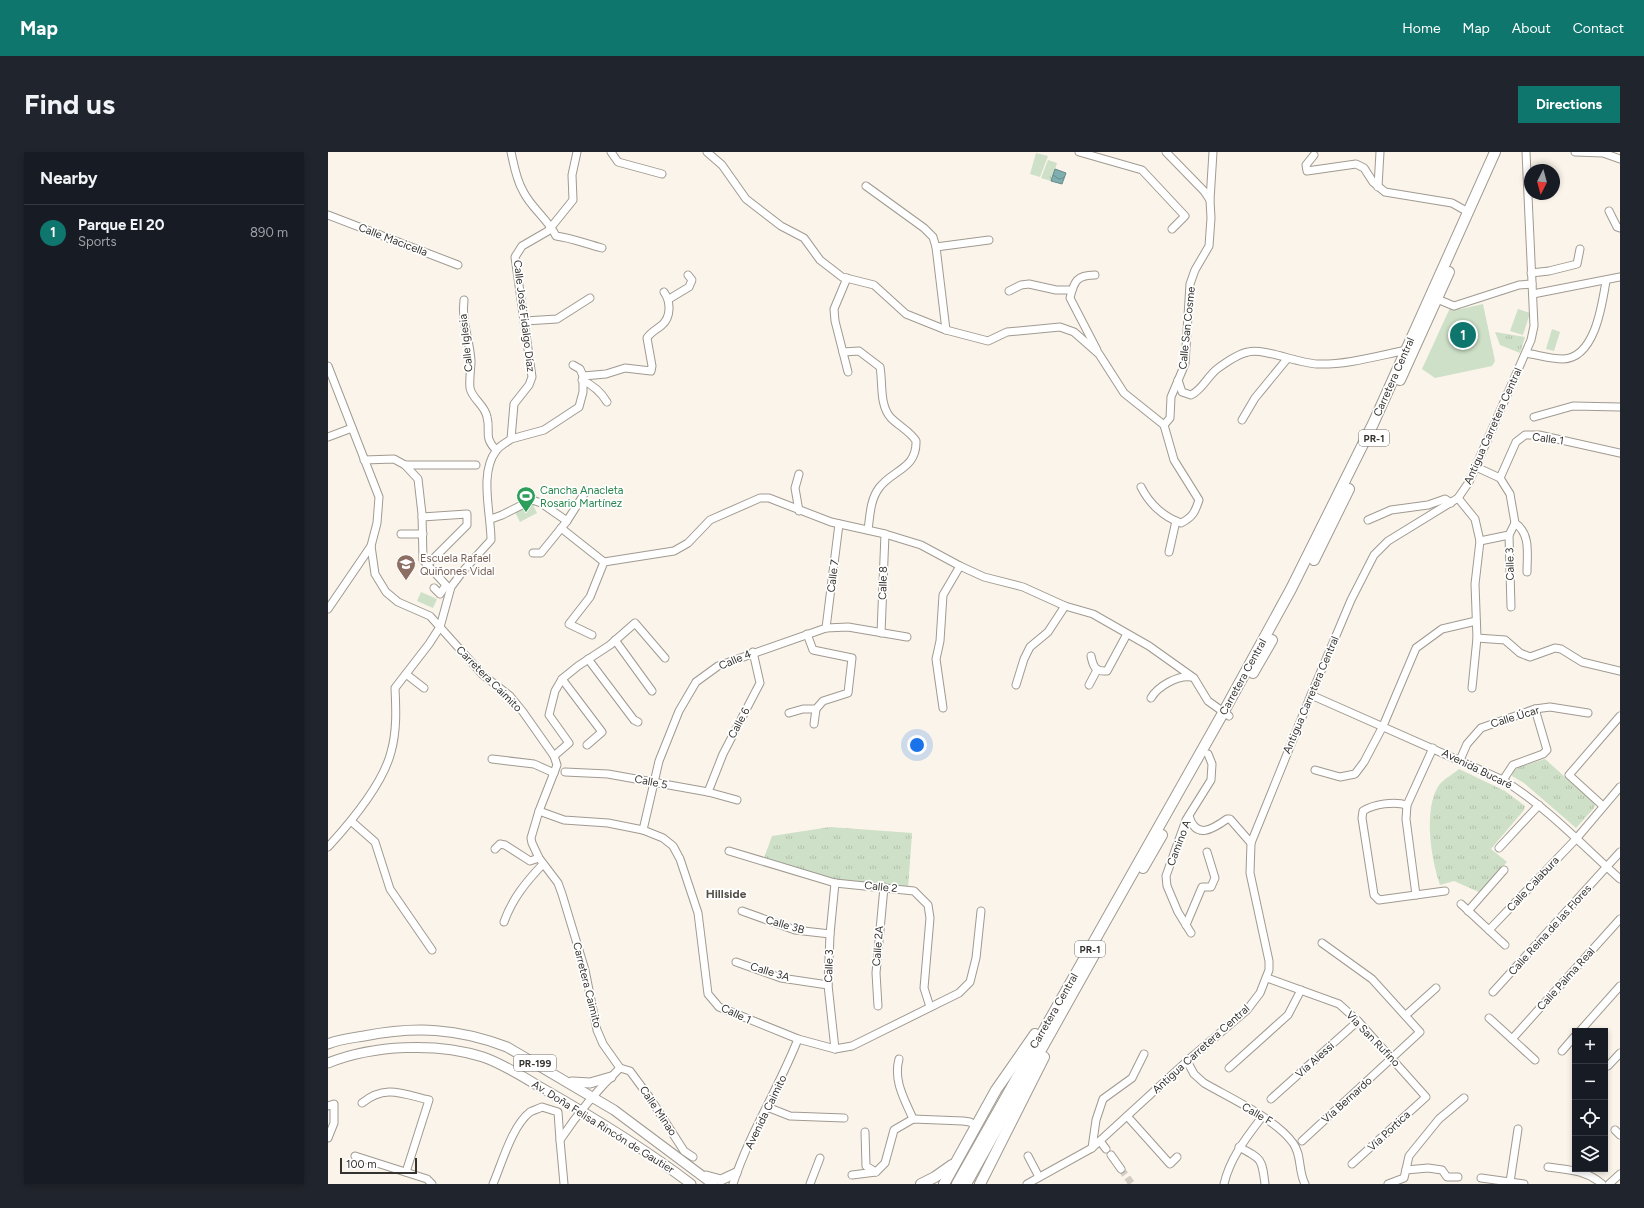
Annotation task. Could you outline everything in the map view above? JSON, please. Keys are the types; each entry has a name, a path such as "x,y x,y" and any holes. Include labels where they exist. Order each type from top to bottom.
{"highway":[{"name":"Carretera Central","path":"966,1184 1059,1011 1226,715 1262,659 1332,525 1410,351 1494,152"},
{"name":"Carretera Central","path":"1410,351 1437,299 1502,152"},
{"name":"Carretera Central","path":"957,1184 1208,754 1226,715"},
{"path":"944,1184 996,1090 1040,1027 1059,1011"},
{"path":"981,1183 1058,1028 1059,1011"},
{"path":"921,1184 936,1178 955,1163"}],"main road":[{"name":"Av. Doña Felisa Rincón de Gautier","path":"328,1044 335,1041 396,1030 450,1031 472,1035 507,1048 614,1110 713,1184"},
{"name":"Av. Doña Felisa Rincón de Gautier","path":"328,1064 340,1059 397,1048 447,1049 483,1057 499,1064 580,1110 690,1184"},
{"path":"566,1081 590,1083 611,1076"},
{"path":"695,1170 712,1179 721,1180 736,1173"}],"street":[{"path":"511,152 515,171 523,192 552,226 556,236 572,238 579,243 602,248"},
{"name":"Calle José Fidalgo Díaz","path":"511,439 514,404 529,385 532,377 515,257 522,246 548,231 573,200 572,175 577,152"},
{"path":"611,152 618,162 662,174"},
{"path":"707,152 722,165 746,199 781,226 804,238 820,260 842,277 874,285 906,314 946,330 988,341 1007,332 1060,327 1074,332 1099,354"},
{"path":"1079,152 1142,170 1185,216 1172,229"},
{"path":"1166,152 1197,183 1210,200"},
{"name":"Calle San Cosme","path":"1164,425 1170,418 1171,397 1185,364 1190,284 1209,246 1213,152"},
{"path":"1378,187 1380,152"},
{"name":"Antigua Carretera Central","path":"1027,1184 1092,1148 1187,1060 1247,1010 1260,993 1267,978 1269,961 1250,873 1251,843 1293,738 1351,600 1374,555 1388,541 1458,498 1469,482 1476,467 1531,340 1534,326 1526,152"},
{"path":"1575,152 1602,154 1620,159"},
{"path":"1314,155 1306,165 1307,170 1356,164 1364,168 1378,187 1385,192 1400,196 1452,203 1468,212"},
{"path":"866,186 924,228 933,237 936,247 946,330"},
{"path":"1609,212 1617,227 1620,228"},
{"name":"Calle Macicella","path":"328,214 458,265"},
{"path":"936,247 989,240"},
{"path":"1531,273 1549,271 1577,264 1580,249"},
{"path":"582,378 606,374 625,368 651,371 652,366 647,338 650,333 663,324 670,309 666,295 689,287 692,280 688,275"},
{"path":"1095,275 1084,275 1077,280 1070,298 1099,354 1124,393 1164,425 1174,460 1199,500 1195,512 1191,518 1181,522 1176,521 1151,504 1141,487"},
{"path":"1533,294 1606,281 1620,277"},
{"path":"847,278 834,309 835,321 848,372"},
{"path":"1526,353 1564,359 1582,352 1589,344 1602,308 1606,281"},
{"path":"1010,291 1021,285 1029,284 1056,290 1072,290"},
{"path":"1437,299 1454,306 1461,305 1519,285 1532,284"},
{"path":"525,322 557,319 590,298"},
{"name":"Calle Iglesia","path":"464,300 462,313 470,359 470,388 485,410 488,418 488,442 496,450"},
{"path":"843,352 859,351 880,367 883,385 882,399 887,412 916,441 915,451 909,464 878,489 872,502 868,530"},
{"path":"1178,380 1182,392 1191,395 1196,393 1217,369 1238,356 1257,351 1302,362 1332,364 1410,351"},
{"path":"1242,420 1255,398 1287,359"},
{"path":"328,847 351,821 376,784 391,753 397,721 395,688 440,627 451,587 463,571 491,540 491,518 486,483 490,465 496,450 511,439 544,430 579,407 583,392 582,378 580,369 573,365"},
{"name":"Carretera Caimito","path":"328,366 379,497 377,523 371,546 375,574 386,592 398,602 430,616 483,675 510,696 554,756 557,764 538,811 531,838 532,843 541,861 558,883 585,970 597,1030 603,1044 620,1068"},
{"path":"582,378 592,385 607,402"},
{"path":"1534,417 1573,406 1620,407"},
{"path":"328,437 352,428"},
{"name":"Calle 1","path":"1500,478 1516,442 1525,436 1539,435 1620,452"},
{"path":"364,460 394,459 405,465 418,480 422,517 423,560 446,585 440,594 434,588"},
{"path":"405,465 476,465"},
{"path":"1476,467 1500,478 1510,494 1515,523 1522,528 1527,543 1526,572"},
{"path":"799,474 795,488 799,511"},
{"path":"533,552 542,553 567,521 586,491"},
{"path":"561,528 604,562 674,551 688,543 710,520 760,498 769,498 799,511 839,524 885,534 921,545 984,577 1022,587 1065,606 1093,614 1149,646 1192,677 1208,701 1226,715"},
{"path":"1458,498 1475,519 1480,541 1475,584 1477,638 1472,688"},
{"path":"1368,520 1392,510 1428,505 1445,499 1451,503"},
{"path":"491,518 502,515 532,500 541,503 567,521"},
{"path":"422,517 468,514 467,525 427,565"},
{"path":"1169,552 1176,521"},
{"name":"Calle 3","path":"1511,606 1509,535 1515,523"},
{"name":"Calle 7","path":"826,628 839,524"},
{"path":"401,534 423,534"},
{"name":"Calle 8","path":"881,633 885,534"},
{"path":"1480,541 1509,535"},
{"path":"328,609 371,546"},
{"path":"592,635 569,624 590,597 604,562"},
{"path":"943,708 936,659 940,641 943,595 960,566"},
{"path":"1016,684 1024,659 1030,647 1048,632 1065,606"},
{"path":"554,756 569,743 549,715 555,691 562,679 615,640 635,622 665,658"},
{"path":"1315,770 1340,777 1355,774 1364,762 1383,726 1416,648 1442,629 1476,622"},
{"name":"Calle 4","path":"643,830 659,761 679,711 696,682 718,666 753,652 826,628 848,628 907,637"},
{"path":"808,634 813,650 852,658 848,693 823,700 816,709 814,724"},
{"path":"1097,670 1106,671 1127,634"},
{"path":"1477,638 1506,640 1520,653 1530,657 1555,648 1561,649 1582,662 1620,671"},
{"path":"615,640 652,691"},
{"name":"Calle 6","path":"708,792 723,754 760,684 753,652"},
{"path":"1091,656 1097,670"},
{"path":"588,659 634,720 638,722"},
{"path":"1089,685 1097,670"},
{"path":"406,674 424,688"},
{"path":"1151,698 1156,690 1184,676 1192,677"},
{"path":"562,679 602,732 587,744"},
{"name":"Avenida Bucaré","path":"1311,695 1503,780 1523,792 1620,879"},
{"name":"Calle Úcar","path":"1460,760 1467,744 1481,728 1535,709 1550,707 1588,713"},
{"path":"789,713 803,709 816,709"},
{"path":"1503,780 1513,765 1543,754 1547,750 1535,709"},
{"path":"1604,806 1569,775 1620,716"},
{"path":"1416,895 1406,819 1407,805 1433,748"},
{"name":"Camino A","path":"1191,933 1167,886 1166,876 1189,816 1211,780 1212,764 1208,754"},
{"path":"492,759 534,764 554,773"},
{"name":"Calle 5","path":"565,772 608,774 708,792 737,800"},
{"name":"Calle Calabura","path":"1489,930 1576,839 1620,787"},
{"path":"1407,805 1401,803 1370,807 1363,811 1362,818 1374,895 1379,900 1445,891"},
{"path":"1500,848 1538,805"},
{"name":"Calle 1","path":"538,811 564,820 608,823 643,830 663,838 673,846 680,859 698,913 708,994 718,1007 798,1039 835,1049 852,1046 959,993 970,982 976,958 981,911"},
{"path":"1189,816 1194,827 1198,830 1215,828 1227,819 1230,820 1251,843"},
{"path":"351,821 375,842 390,889 432,950"},
{"path":"496,849 500,844 505,845 530,862 541,861"},
{"name":"Calle 2","path":"729,851 835,883 914,891 928,905 930,918 924,988 930,1007"},
{"path":"1186,925 1197,894 1202,887 1211,887 1215,878 1207,852"},
{"name":"Calle Reina de las Flores","path":"1493,992 1620,852"},
{"path":"504,922 510,905 541,861"},
{"path":"1468,911 1504,870"},
{"name":"Calle 3","path":"835,883 830,934 828,985 835,1049"},
{"name":"Calle 2A","path":"878,1006 876,973 884,887"},
{"path":"1461,904 1505,945"},
{"name":"Calle 3B","path":"742,911 795,930 830,934"},
{"name":"Calle Palma Real","path":"1512,1039 1620,919"},
{"path":"1322,943 1372,979 1406,1015 1436,988"},
{"name":"Calle 3A","path":"736,962 781,978 828,985"},
{"name":"Via San Rufino","path":"1267,978 1339,1004 1358,1021 1426,1097"},
{"path":"1583,1028 1620,986"},
{"path":"1229,1068 1288,1015 1301,990"},
{"name":"Vía Bernardo","path":"1302,1141 1420,1032 1406,1015"},
{"path":"1489,1018 1535,1060"},
{"name":"Vía Alessi","path":"1271,1099 1358,1021"},
{"name":"Avenida Caimito","path":"733,1184 736,1173 787,1068 798,1039"},
{"path":"1562,1051 1572,1042"},
{"path":"1608,1066 1620,1053"},
{"path":"1092,1148 1096,1120 1103,1098 1132,1078 1144,1054"},
{"path":"899,1059 897,1067 898,1083 913,1119"},
{"name":"Calle F","path":"1187,1060 1194,1074 1204,1083 1276,1125 1294,1143 1300,1159 1305,1184"},
{"path":"560,1140 580,1110 620,1068"},
{"name":"Calle Minao","path":"620,1068 630,1071 650,1098 684,1151 693,1157"},
{"path":"362,1103 377,1093 391,1091 429,1100 406,1172"},
{"name":"Vía Portica","path":"1352,1164 1426,1097"},
{"path":"1388,1184 1404,1178 1409,1156 1439,1119 1464,1098"},
{"path":"328,1106 334,1104 334,1123 328,1138"},
{"path":"493,1184 520,1124 531,1112 542,1107 558,1112 564,1184"},
{"path":"767,1107 790,1116 844,1118"},
{"path":"1127,1116 1170,1164 1177,1157"},
{"path":"1224,1184 1227,1172 1239,1147 1262,1117"},
{"path":"852,1175 876,1172 885,1163 894,1130 913,1119 963,1121 970,1122 976,1126"},
{"path":"1510,1182 1518,1129"},
{"path":"865,1132 866,1166 876,1172"},
{"path":"1100,1141 1106,1149"},
{"path":"1239,1147 1258,1157 1262,1164 1265,1184"},
{"path":"1111,1155 1121,1168"},
{"path":"355,1156 427,1179 432,1184"},
{"path":"1028,1156 1039,1178"},
{"path":"810,1184 820,1158"},
{"path":"1406,1170 1432,1168 1442,1170 1447,1177 1458,1177"},
{"path":"1548,1168 1580,1171 1588,1174 1602,1184"},
{"path":"1609,1184 1620,1174"},
{"path":"1482,1178 1524,1184"}],"green space":[{"path":"1036,153 1048,156 1040,177 1030,174"},
{"path":"1048,160 1057,163 1051,181 1041,178"},
{"path":"1483,304 1495,361 1492,366 1435,378 1422,369 1450,308 1461,309"},
{"path":"1518,309 1530,313 1523,335 1510,331"},
{"path":"1552,329 1560,332 1554,351 1546,349"},
{"path":"1495,332 1525,337 1520,353 1500,345"},
{"name":"Cancha Anacleta Rosario Martínez","path":"532,503 537,513 520,522 515,512"},
{"path":"421,592 437,599 433,608 417,601"},
{"path":"1545,759 1595,804 1594,808 1576,828 1524,783 1512,776 1513,771 1520,767"},
{"path":"1459,769 1505,791 1525,806 1524,810 1491,849 1507,862 1479,892 1454,881 1440,885 1434,862 1430,834 1430,820 1434,795 1439,785"},
{"path":"830,827 912,833 908,889 825,879 764,858 772,836"}],"water":[{"path":"1055,169 1066,173 1062,184 1051,181"}],"tunnel":[{"path":"1121,1169 1132,1184"}],"place":[{"name":"Parque El 20","path":"1463,335"},
{"name":"Cancha Anacleta Rosario Martínez","path":"526,513"},
{"name":"Escuela Rafael Quiñones Vidal","path":"406,581"}],"district":[{"name":"Hillside","path":"726,894"}]}
